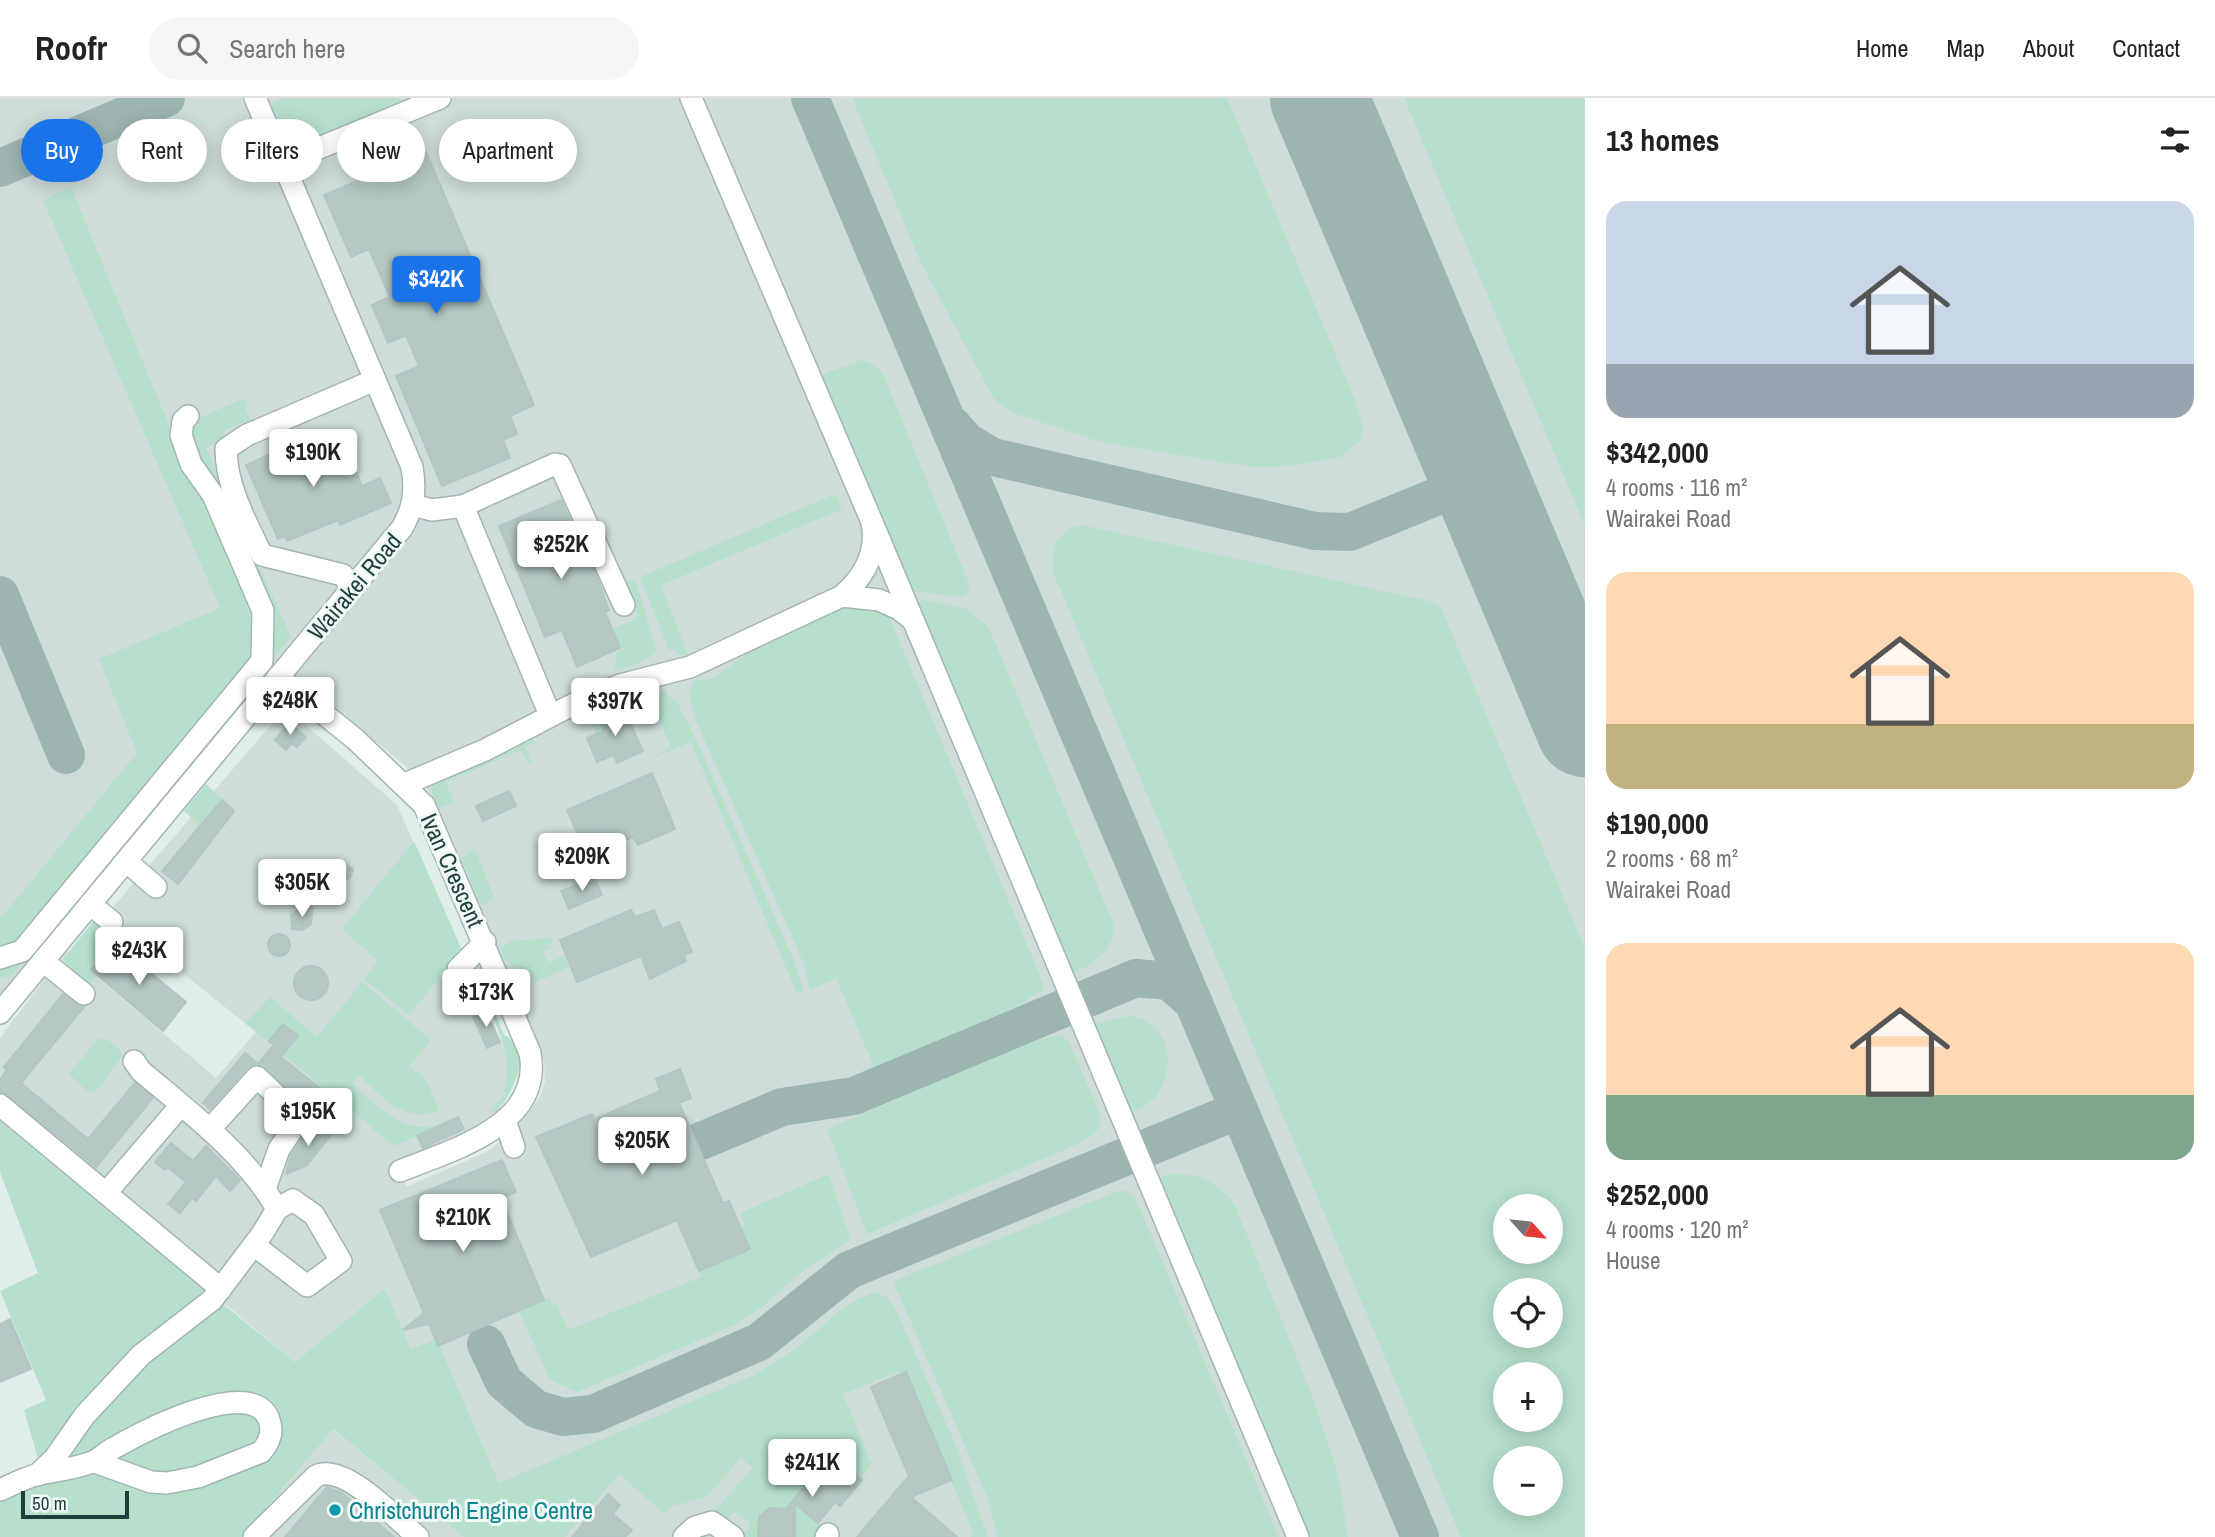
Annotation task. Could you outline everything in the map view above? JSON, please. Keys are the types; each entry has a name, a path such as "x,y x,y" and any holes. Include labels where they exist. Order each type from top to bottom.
{"street":[{"name":"Wairakei Road","path":"255,98 264,119"},
{"path":"323,146 440,98"},
{"path":"691,98 914,621 1298,1537"},
{"name":"Wairakei Road","path":"0,1013 27,990 43,961 402,528 412,505 415,492 412,467 291,182"},
{"path":"352,588 343,575 262,555 242,513 226,466 226,449 247,435 375,380"},
{"path":"0,958 22,951 262,661 262,611 213,495 191,464 181,435 183,421 188,416"},
{"path":"412,505 432,510 463,506 555,464 560,465 624,605"},
{"path":"463,506 550,715"},
{"path":"405,784 485,750 550,715 620,685 690,667 842,596 867,566 874,540 872,522"},
{"path":"842,596 879,600 899,609 914,621"},
{"name":"Ivan Crescent","path":"278,677 405,784 430,816 485,943 532,1063 530,1086 505,1120 481,1138 400,1171"},
{"path":"126,861 156,887"},
{"path":"90,904 112,922"},
{"path":"458,969 485,943"},
{"path":"43,961 84,994"},
{"path":"134,1061 141,1071 209,1129 265,1189 277,1209"},
{"path":"209,1129 257,1077 300,1118 279,1149 265,1189"},
{"path":"0,1105 221,1289"},
{"path":"106,1194 181,1105"},
{"path":"505,1120 514,1147"},
{"path":"37,1475 54,1459 85,1415 141,1355 199,1312 221,1289 277,1209 293,1200 314,1215 341,1261 307,1286 254,1245"},
{"path":"0,1490 37,1475 95,1462 117,1446 162,1424 229,1401 256,1404 266,1412 270,1423 267,1445 261,1452 198,1477 151,1482 95,1462"},
{"path":"254,1537 316,1476 324,1472 334,1473 369,1495 418,1537"},
{"path":"684,1537 695,1527 712,1522 733,1537"}],"shaded area":[{"path":"0,98 1585,98 1585,1537 529,1537 467,1483 385,1288 295,1362 0,1118 0,1038 66,951 216,1078 256,1032 108,913 286,708 397,805 507,1055 509,1077 503,1090 506,1093 491,1111 496,1112 476,1132 398,1163 406,1187 486,1152 511,1133 541,1095 545,1081 544,1060 428,790 403,764 278,661 0,997"},
{"path":"330,1427 464,1537 237,1537"}],"green space":[{"path":"284,98 400,98 404,105 370,119 337,119 337,133 323,138 323,119 274,119 272,103"},
{"path":"852,98 1227,98 1357,405 1363,429 1360,441 1340,457 1287,466 1251,467 1100,442 1016,414 994,399 920,261"},
{"path":"1404,98 1585,98 1585,526"},
{"path":"71,187 171,430 245,398 248,407 245,409 250,420 224,431 226,437 206,448 291,637 9,978 0,977 0,919 137,753 99,659 220,608 43,200"},
{"path":"861,360 877,366 883,374 970,586 966,595 958,597 911,591 818,376"},
{"path":"835,494 842,509 661,585 688,655 678,655 675,649 669,650 640,577"},
{"path":"1082,525 1429,601 1441,608 1585,948 1585,1537 1461,1537 1053,572 1054,545 1070,528"},
{"path":"635,579 657,652 642,662 615,671 616,653 625,648 620,648 612,629 639,618 624,582"},
{"path":"924,600 965,608 988,626 1113,923 1114,931 1108,947 1096,960 1074,973 1070,972 916,602"},
{"path":"861,604 887,612 1044,985 1042,991 1012,1009 874,1067 836,978 810,990 804,964 694,716 689,690 694,681 711,679 755,649 841,608"},
{"path":"665,689 667,695 676,700 696,739 795,963 804,992 797,994 691,742 647,761 671,748 647,692"},
{"path":"633,695 640,711 621,716 617,707 603,713 605,731 596,734 587,711"},
{"path":"533,736 536,742 525,747 531,762 528,764 521,750 446,782 454,802 438,808 432,792 432,783"},
{"path":"206,784 222,800 202,826 184,811"},
{"path":"414,841 462,950 409,1015 364,979 378,961 342,929"},
{"path":"475,849 494,897 486,905 480,904 461,858"},
{"path":"95,919 108,927 102,935 113,944 91,970 96,975 85,988 66,971 64,958"},
{"path":"550,938 553,942 549,944 551,948 543,952 548,963 566,955 571,966 536,982 504,959 499,949 510,941"},
{"path":"478,963 487,982 485,989 504,1035 513,1042 518,1051 518,1073 496,1112 490,1111 506,1093 503,1090 507,1077 507,1062 498,1029 470,967"},
{"path":"362,982 431,1040 409,1066 426,1079 439,1110 427,1114 406,1112 386,1100 359,1075 352,1083 389,1115 400,1121 422,1127 434,1125 435,1128 394,1146 245,1023 270,997 317,1037"},
{"path":"1128,1016 1154,1027 1162,1036 1168,1061 1161,1087 1153,1099 1130,1114 1094,1024"},
{"path":"1062,1035 1070,1044 1099,1112 1100,1125 1094,1134 1073,1146 867,1234 827,1129 1030,1043"},
{"path":"98,1038 113,1044 122,1057 97,1090 90,1094 69,1074"},
{"path":"0,1118 212,1295 39,1462 24,1410 46,1400 0,1291 38,1273 0,1172"},
{"path":"829,1174 850,1237 844,1244 804,1270 757,1311 734,1325 577,1392 550,1380 519,1311 549,1298 552,1305 556,1304 568,1330 701,1277 699,1271 750,1249 740,1227 745,1225 740,1213"},
{"path":"1170,1174 1190,1175 1206,1180 1234,1203 1310,1390 1338,1475 1348,1537 1309,1537 1157,1178"},
{"path":"1123,1189 1135,1197 1279,1537 997,1537 989,1501 893,1281"},
{"path":"385,1288 411,1349 435,1340 439,1345 499,1483 754,1375 792,1352 848,1304 874,1292 888,1298 895,1308 956,1446 988,1537 970,1537 973,1533 907,1372 901,1374 899,1371 843,1394 872,1464 860,1478 831,1454 792,1501 821,1525 818,1537 745,1537 743,1535 751,1524 735,1511 726,1521 715,1511 752,1468 741,1458 707,1496 669,1508 664,1514 619,1474 565,1537 464,1537 333,1429 241,1537 0,1537 0,1501 50,1482 81,1428 101,1404 147,1361 219,1301 295,1362"}],"building":[{"path":"425,152 534,405 510,416 517,434 503,440 510,458 442,486 396,376 419,366 406,335 388,343 372,305 390,297 369,249 351,257 324,195 355,182 425,182"},
{"path":"342,439 362,486 380,478 391,503 340,525 338,520 287,541 285,536 278,539 246,465 298,442 304,456"},
{"path":"561,500 597,577 609,610 605,612 620,648 577,667 562,630 545,637 499,526"},
{"path":"618,707 621,716 626,714 643,751 617,763 614,755 597,762 587,738 604,731 601,723 606,722 602,713"},
{"path":"289,723 306,737 297,747 292,743 286,750 275,740"},
{"path":"652,773 675,829 638,845 633,837 598,852 593,842 583,847 567,810"},
{"path":"509,791 516,806 483,821 476,806"},
{"path":"222,800 234,811 178,884 162,871"},
{"path":"342,862 353,869 350,878 334,886 334,896 328,904 314,904 315,887 328,880 332,866"},
{"path":"594,877 602,895 569,909 561,891"},
{"path":"300,908 312,908 311,924 303,930 292,929 291,915"},
{"path":"631,910 635,917 654,910 662,929 679,922 692,952 684,955 686,961 650,979 641,956 577,982 560,940"},
{"path":"279,934 287,937 290,945 287,953 279,956 271,953 268,945 271,937"},
{"path":"114,943 186,1002 163,1031 91,970"},
{"path":"311,966 323,971 328,983 323,995 311,1000 299,995 294,983 299,971"},
{"path":"63,994 84,1007 21,1083 88,1139 135,1083 153,1098 96,1167 8,1095 0,1092 0,1080 7,1070 4,1067"},
{"path":"485,1010 500,1042 487,1048 473,1017"},
{"path":"283,1024 298,1036 281,1057 333,1099 320,1115 258,1064 274,1045 269,1041"},
{"path":"245,1053 257,1063 247,1068 210,1109 203,1103"},
{"path":"680,1069 691,1098 679,1103 723,1203 729,1201 750,1249 699,1271 677,1220 591,1257 536,1137 592,1114 595,1119 660,1091 656,1079"},
{"path":"458,1117 464,1129 423,1148 417,1136"},
{"path":"319,1124 331,1135 306,1166 286,1174 291,1155 310,1127"},
{"path":"171,1143 193,1161 206,1146 240,1180 230,1191 216,1176 196,1201 192,1198 180,1213 168,1204 186,1182 168,1167 165,1170 155,1162"},
{"path":"502,1160 516,1192 501,1198 544,1300 438,1346 429,1324 403,1330 424,1313 380,1210"},
{"path":"10,1319 31,1369 0,1382 0,1324"},
{"path":"906,1372 952,1480 911,1497 957,1537 857,1537 909,1476 871,1387"},
{"path":"831,1454 862,1480 840,1506 835,1502 818,1523 795,1504 795,1537 758,1537 759,1517 770,1508 786,1509"},
{"name":"Christchurch Engine Centre","path":"327,1487 342,1493 394,1537 285,1537"},
{"path":"608,1494 620,1505 613,1514 632,1530 625,1537 572,1537"}],"taxiway":[{"path":"0,168 166,98"},
{"path":"810,98 1420,1537"},
{"path":"952,425 966,441 993,457 1315,531 1350,532 1443,494 1462,469 1466,456 1463,439"},
{"path":"0,595 66,755"},
{"path":"701,1141 782,1107 854,1096 1136,978 1169,981 1193,1002"},
{"path":"486,1344 504,1382 536,1409 563,1417 593,1414 759,1342 849,1270 1239,1110"}],"runway":[{"path":"1319,98 1585,728"}],"place":[{"name":"Christchurch Engine Centre","path":"335,1510"}]}
